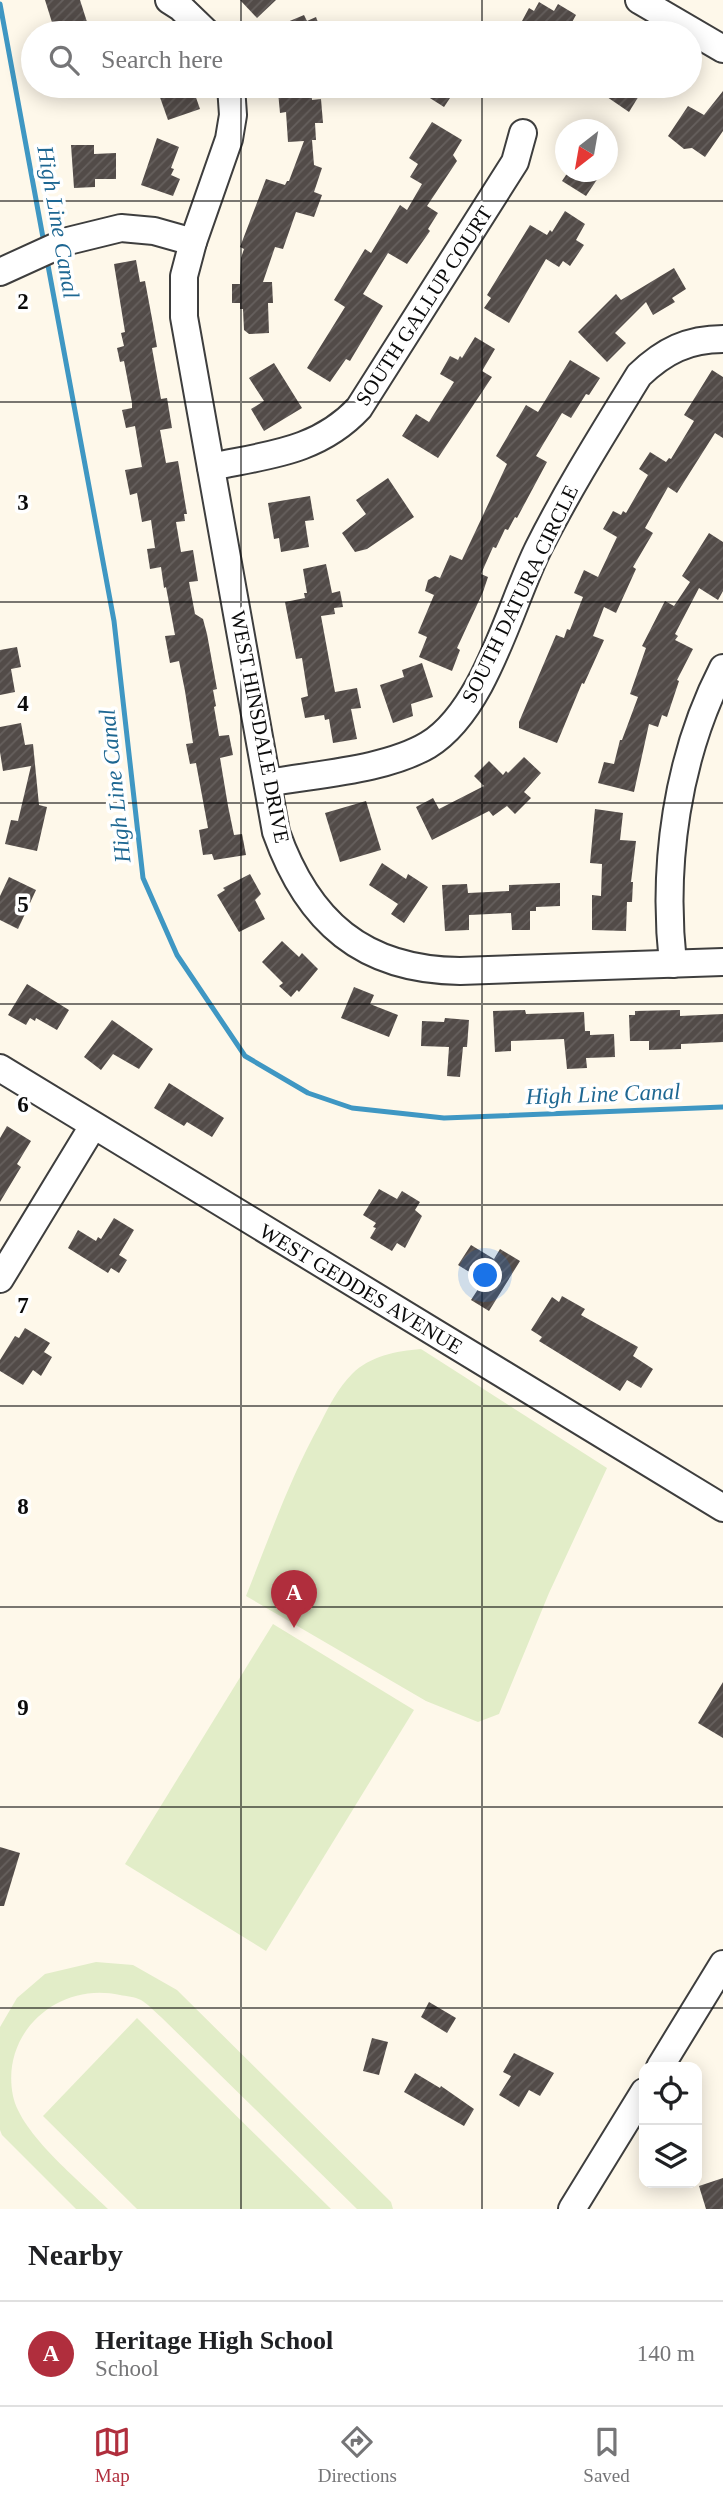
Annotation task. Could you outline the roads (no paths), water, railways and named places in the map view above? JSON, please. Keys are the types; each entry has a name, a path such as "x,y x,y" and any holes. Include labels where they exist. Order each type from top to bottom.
{"street":[{"path":"169,0 195,21"},
{"path":"639,0 675,21"},
{"path":"702,37 723,49"},
{"name":"WEST HINSDALE DRIVE","path":"232,98 233,115 229,139 184,276 184,317 276,832 302,889 333,926 356,944 395,962 439,971 723,962"},
{"name":"SOUTH GALLUP COURT","path":"211,467 307,446 325,437 353,414 368,396 515,162 523,133"},
{"path":"4,270 68,241 121,228 154,231 193,242"},
{"name":"SOUTH DATURA CIRCLE","path":"268,783 390,761 430,744 449,729 475,695 537,551 566,496 639,374 655,359 690,342 723,339"},
{"path":"673,964 668,897 674,832 699,726 723,668"},
{"name":"WEST GEDDES AVENUE","path":"0,1068 723,1508"},
{"path":"0,1279 93,1126"},
{"path":"663,2062 719,1981"},
{"path":"572,2209 639,2100"}],"waterway":[{"name":"High Line Canal","path":"0,4 44,243"},
{"name":"High Line Canal","path":"47,260 114,621 143,878 177,955 245,1056 308,1093 352,1108 444,1118 723,1107"}],"place":[{"name":"Heritage High School","path":"294,1628"}]}
